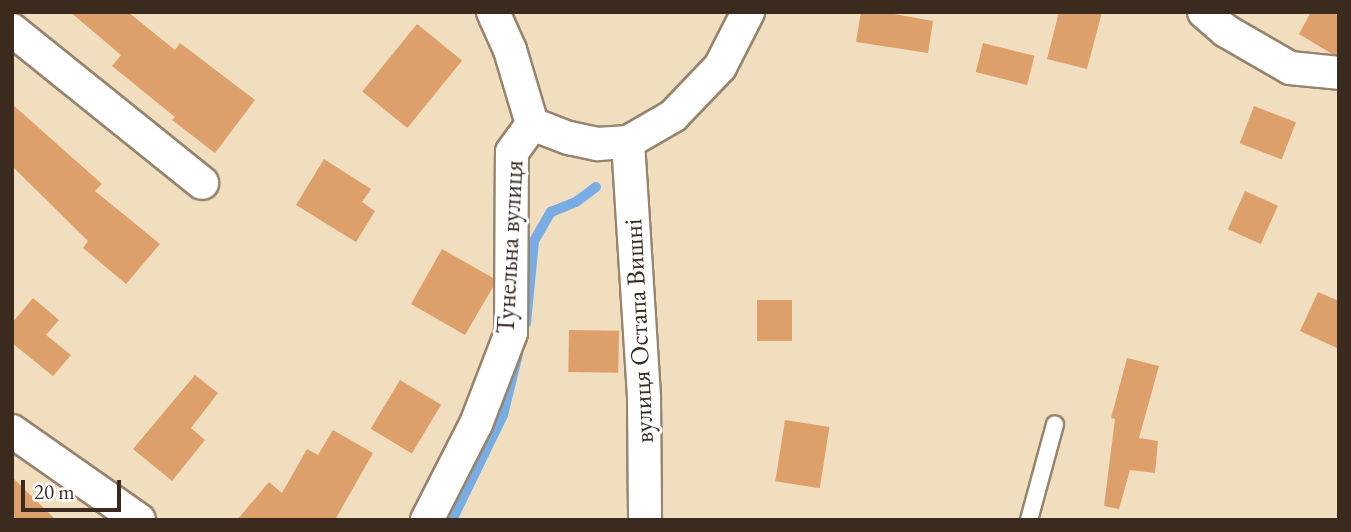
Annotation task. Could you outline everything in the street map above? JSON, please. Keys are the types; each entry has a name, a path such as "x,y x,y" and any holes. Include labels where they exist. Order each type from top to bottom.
{"street":[{"name":"Тунельна вулиця","path":"428,520 476,424 511,333 512,152 532,124 510,50 493,12"},
{"path":"532,124 569,138 598,144 628,142 673,116 720,67 748,12"},
{"path":"1203,12 1226,31 1290,68 1339,74"},
{"path":"12,30 202,183"},
{"name":"вулиця Остапа Вишні","path":"628,142 644,399 645,520"},
{"path":"12,431 139,520"}],"lane":[{"path":"1029,520 1055,424"}],"building":[{"path":"70,12 128,12 175,50 180,43 255,100 215,153 172,120 175,117 112,66 121,55"},
{"path":"861,12 883,12 933,21 928,53 856,42"},
{"path":"1059,12 1102,12 1087,69 1047,59"},
{"path":"1311,12 1339,12 1339,55 1332,54 1299,34"},
{"path":"417,24 462,61 407,128 362,92"},
{"path":"983,43 1034,56 1027,85 976,72"},
{"path":"12,104 102,184 95,191 160,244 126,284 83,248 88,241 12,166"},
{"path":"1254,106 1296,122 1282,159 1240,143"},
{"path":"324,159 371,189 362,202 375,211 356,242 296,205"},
{"path":"1245,191 1278,206 1261,244 1228,229"},
{"path":"442,249 493,278 493,287 465,335 411,304"},
{"path":"1318,292 1339,301 1339,349 1300,331"},
{"path":"33,298 59,320 46,335 71,355 53,376 12,343 12,323"},
{"path":"757,300 792,300 792,341 757,341"},
{"path":"569,330 619,331 618,373 568,372"},
{"path":"1127,358 1159,366 1139,438 1158,441 1155,473 1130,470 1119,509 1104,506 1115,419 1111,418"},
{"path":"195,375 218,393 191,428 205,440 172,481 133,449"},
{"path":"400,380 441,405 412,454 371,429"},
{"path":"785,420 829,427 820,488 775,481"},
{"path":"333,430 373,453 335,520 237,520 269,482 282,493 307,449 318,455"},
{"path":"12,477 56,520 12,520"}],"waterway":[{"path":"526,323 534,241 551,212 576,202 596,187"},
{"path":"452,520 503,415 518,354"}]}
